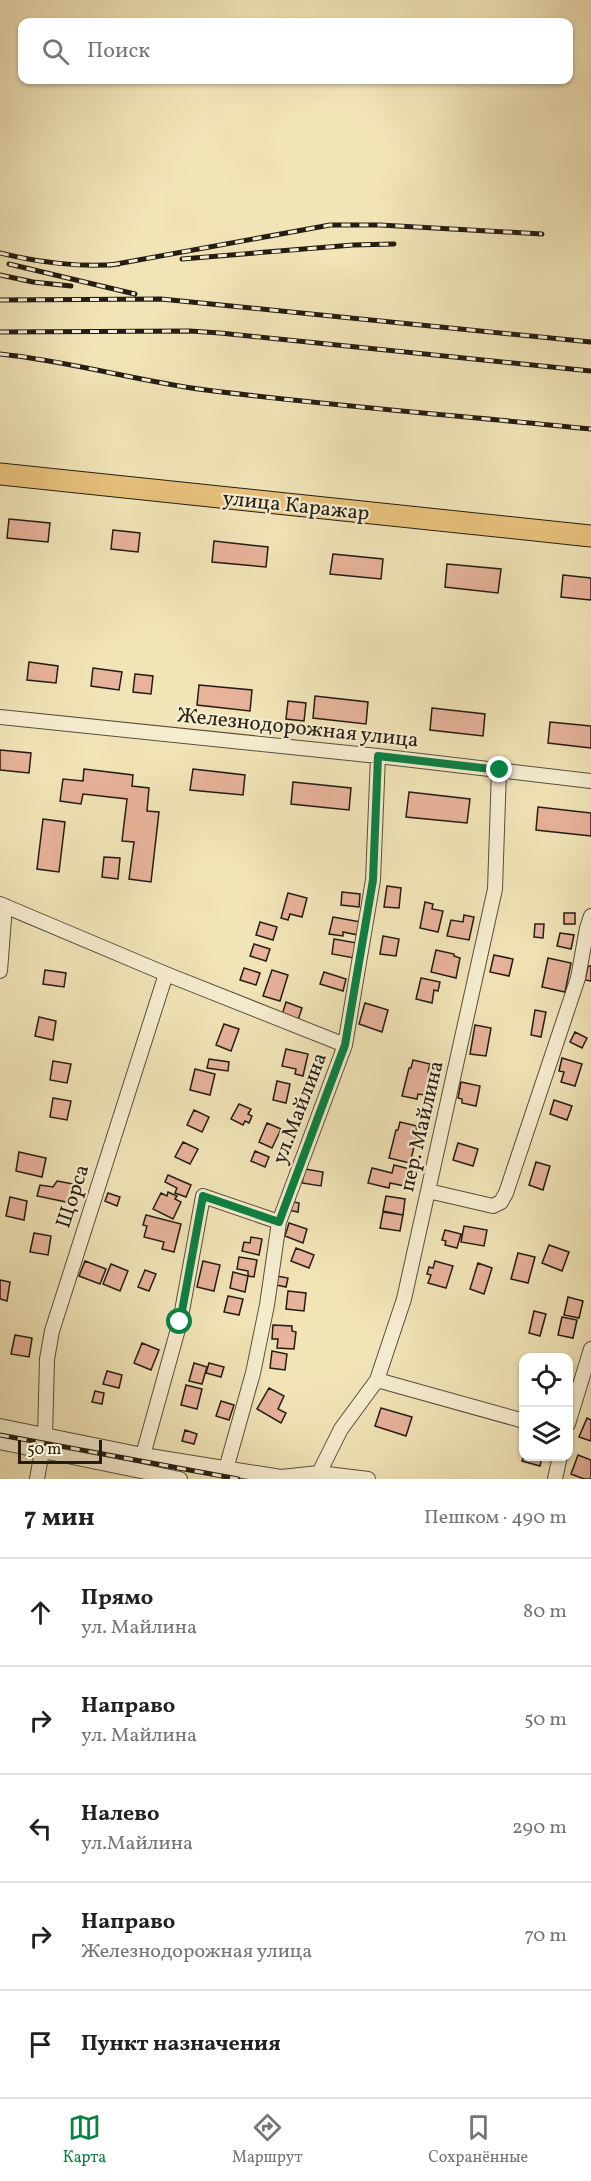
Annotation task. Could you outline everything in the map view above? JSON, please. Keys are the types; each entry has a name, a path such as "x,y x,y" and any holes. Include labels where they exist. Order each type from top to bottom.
{"main road":[{"name":"улица Каражар","path":"0,474 591,536"}],"street":[{"name":"Железнодорожная улица","path":"0,717 378,756 591,782"},
{"name":"ул.Майлина","path":"226,1469 254,1373 279,1222 345,1045 373,880 378,756"},
{"name":"пер. Майлина","path":"319,1473 341,1429 377,1380 404,1299 495,889 500,770"},
{"path":"0,971 3,905 166,974 345,1045"},
{"path":"428,1191 494,1206 501,1202 506,1193 578,978 591,916"},
{"name":"Щорса","path":"45,1436 47,1359 52,1331 166,974"},
{"path":"143,1455 180,1322 203,1196 279,1222"},
{"path":"573,1408 591,1349"},
{"path":"377,1380 519,1420"},
{"path":"0,1426 143,1455 281,1478 319,1473 368,1479"},
{"path":"0,1443 42,1451 135,1475 180,1479"},
{"path":"37,1479 42,1451"},
{"path":"555,1479 559,1461"}],"building":[{"path":"9,519 50,523 48,542 7,538"},
{"path":"113,530 140,533 138,552 111,549"},
{"path":"214,541 268,547 266,567 212,562"},
{"path":"333,554 383,559 381,579 330,574"},
{"path":"447,564 501,569 498,593 445,587"},
{"path":"563,575 591,578 591,600 561,597"},
{"path":"29,662 58,666 56,683 27,680"},
{"path":"93,668 122,672 119,690 91,686"},
{"path":"135,674 153,676 151,694 133,692"},
{"path":"199,685 252,690 250,711 197,705"},
{"path":"315,696 368,702 366,724 313,718"},
{"path":"288,701 306,703 304,721 286,719"},
{"path":"432,708 485,714 483,736 430,730"},
{"path":"550,722 591,726 591,748 548,743"},
{"path":"0,750 31,753 29,773 0,770"},
{"path":"84,769 133,775 132,786 149,788 147,811 159,812 151,882 129,879 134,842 122,841 127,799 83,794 81,804 60,801 63,779 83,781"},
{"path":"193,769 245,775 243,795 190,790"},
{"path":"293,782 351,788 349,810 291,804"},
{"path":"409,792 470,799 467,823 406,817"},
{"path":"538,807 591,813 591,836 536,830"},
{"path":"43,819 65,822 59,872 37,869"},
{"path":"104,857 120,858 118,879 102,877"},
{"path":"387,886 401,888 399,908 384,907"},
{"path":"342,892 360,894 359,907 341,905"},
{"path":"288,893 307,898 302,917 290,914 288,920 281,918"},
{"path":"425,902 433,904 432,909 443,911 438,932 420,928"},
{"path":"564,913 575,913 575,924 564,924"},
{"path":"464,915 474,917 469,940 447,936 451,920 463,922"},
{"path":"333,917 361,922 358,935 343,932 343,936 329,934"},
{"path":"260,922 277,927 273,940 256,935"},
{"path":"535,924 544,924 543,938 534,937"},
{"path":"560,933 574,935 571,949 557,946"},
{"path":"383,936 399,939 396,956 380,954"},
{"path":"334,939 357,943 354,958 332,954"},
{"path":"254,944 270,949 266,961 250,956"},
{"path":"436,950 454,954 460,958 456,978 431,972"},
{"path":"494,955 513,959 509,976 490,972"},
{"path":"548,958 571,963 565,992 542,987"},
{"path":"588,966 591,966 591,981 585,980"},
{"path":"244,968 260,973 256,985 240,980"},
{"path":"45,970 66,973 64,987 43,984"},
{"path":"272,970 288,975 280,1001 263,996"},
{"path":"324,972 346,979 343,991 320,984"},
{"path":"421,978 440,982 438,991 434,990 432,1003 416,999"},
{"path":"286,1002 302,1008 298,1020 282,1015"},
{"path":"365,1003 388,1010 382,1032 359,1024"},
{"path":"535,1010 546,1012 541,1037 531,1035"},
{"path":"39,1017 56,1021 53,1040 35,1036"},
{"path":"224,1024 239,1029 231,1051 216,1045"},
{"path":"475,1025 491,1028 486,1056 470,1054"},
{"path":"575,1032 587,1038 582,1048 570,1042"},
{"path":"286,1049 308,1054 303,1076 295,1074 296,1069 282,1066"},
{"path":"562,1058 582,1064 575,1086 561,1082 564,1072 559,1071"},
{"path":"209,1059 229,1062 228,1071 207,1068"},
{"path":"413,1060 430,1064 425,1095 418,1094 417,1099 402,1096"},
{"path":"53,1061 71,1064 67,1083 50,1080"},
{"path":"195,1069 215,1074 210,1095 190,1090"},
{"path":"277,1081 290,1084 286,1103 273,1100"},
{"path":"461,1082 480,1086 476,1106 462,1103 462,1099 458,1098"},
{"path":"53,1098 71,1101 67,1120 50,1117"},
{"path":"554,1100 572,1106 567,1120 550,1114"},
{"path":"239,1104 251,1109 248,1114 252,1116 249,1123 245,1121 243,1125 231,1119"},
{"path":"194,1110 209,1117 202,1132 187,1125"},
{"path":"400,1122 417,1126 410,1163 389,1158"},
{"path":"267,1123 281,1129 272,1148 259,1142"},
{"path":"183,1142 198,1149 190,1164 175,1157"},
{"path":"458,1143 478,1149 473,1166 453,1160"},
{"path":"255,1151 269,1157 265,1167 251,1161"},
{"path":"19,1152 46,1158 42,1177 16,1171"},
{"path":"536,1162 550,1166 543,1190 529,1185"},
{"path":"394,1165 418,1171 414,1188 390,1183 389,1188 368,1183 372,1168 392,1173"},
{"path":"305,1169 323,1172 321,1186 302,1183"},
{"path":"168,1175 191,1185 186,1197 175,1193 177,1188 165,1182"},
{"path":"57,1181 79,1185 76,1204 37,1196 40,1185 53,1187"},
{"path":"168,1192 177,1196 175,1199 181,1202 173,1219 153,1209 161,1193 167,1196"},
{"path":"108,1193 120,1197 117,1206 105,1201"},
{"path":"386,1196 405,1199 403,1215 383,1211"},
{"path":"10,1197 27,1201 24,1220 6,1216"},
{"path":"289,1201 299,1203 298,1212 288,1210"},
{"path":"383,1212 403,1215 400,1231 380,1228"},
{"path":"146,1215 181,1224 174,1252 162,1249 164,1242 144,1237 147,1226 143,1225"},
{"path":"289,1223 307,1229 303,1243 285,1236"},
{"path":"464,1226 487,1230 484,1246 461,1242"},
{"path":"445,1230 461,1234 457,1248 445,1245 446,1241 442,1240"},
{"path":"34,1233 51,1236 48,1255 30,1252"},
{"path":"251,1237 262,1239 259,1255 242,1251 244,1242 250,1243"},
{"path":"549,1245 569,1252 562,1271 542,1263"},
{"path":"296,1248 314,1255 309,1268 291,1261"},
{"path":"518,1253 535,1257 528,1283 511,1279"},
{"path":"239,1257 257,1260 254,1277 248,1276 248,1271 237,1269"},
{"path":"85,1261 106,1269 100,1284 79,1276"},
{"path":"203,1261 220,1265 214,1291 197,1287"},
{"path":"435,1261 453,1266 446,1288 428,1283 431,1275 427,1274 429,1267 433,1268"},
{"path":"478,1263 492,1268 484,1294 470,1289"},
{"path":"111,1264 128,1271 120,1291 103,1284"},
{"path":"145,1270 156,1274 149,1291 138,1287"},
{"path":"233,1272 248,1276 245,1292 230,1288"},
{"path":"277,1276 288,1278 286,1287 276,1285"},
{"path":"0,1280 10,1282 7,1301 0,1299"},
{"path":"288,1291 306,1293 304,1311 286,1309"},
{"path":"228,1296 243,1299 239,1315 224,1312"},
{"path":"568,1297 583,1301 579,1318 564,1315"},
{"path":"534,1311 546,1314 540,1336 529,1333"},
{"path":"562,1317 577,1320 573,1338 558,1335"},
{"path":"273,1325 292,1326 292,1331 296,1332 294,1349 277,1348 278,1339 272,1339"},
{"path":"15,1335 32,1338 29,1357 11,1354"},
{"path":"142,1343 159,1350 151,1370 134,1363"},
{"path":"272,1351 287,1354 285,1370 270,1368"},
{"path":"194,1363 207,1367 202,1384 189,1381"},
{"path":"209,1363 224,1367 221,1377 206,1373"},
{"path":"107,1371 122,1375 119,1388 103,1384"},
{"path":"186,1385 202,1389 197,1409 181,1405"},
{"path":"269,1388 284,1396 278,1409 286,1413 281,1423 257,1409"},
{"path":"95,1391 104,1393 102,1404 92,1402"},
{"path":"221,1401 234,1405 229,1420 216,1416"},
{"path":"381,1408 412,1417 406,1436 375,1426"},
{"path":"587,1418 591,1420 591,1441 579,1437"},
{"path":"185,1430 197,1434 194,1444 182,1441"},
{"path":"578,1455 591,1460 591,1479 571,1474"},
{"path":"522,1461 541,1461 540,1466"}],"railway":[{"path":"111,265 330,225 380,225 542,234"},
{"path":"182,259 353,245 394,244"},
{"path":"0,253 59,263 119,264"},
{"path":"9,264 135,294"},
{"path":"0,275 33,282 71,286"},
{"path":"0,300 161,299 591,342"},
{"path":"0,332 190,331 591,371"},
{"path":"0,354 52,361 206,390 591,429"},
{"path":"0,1435 238,1479"}],"route":[{"path":"180,1322 203,1196 279,1222 345,1045 373,880 378,756 500,770"}]}
